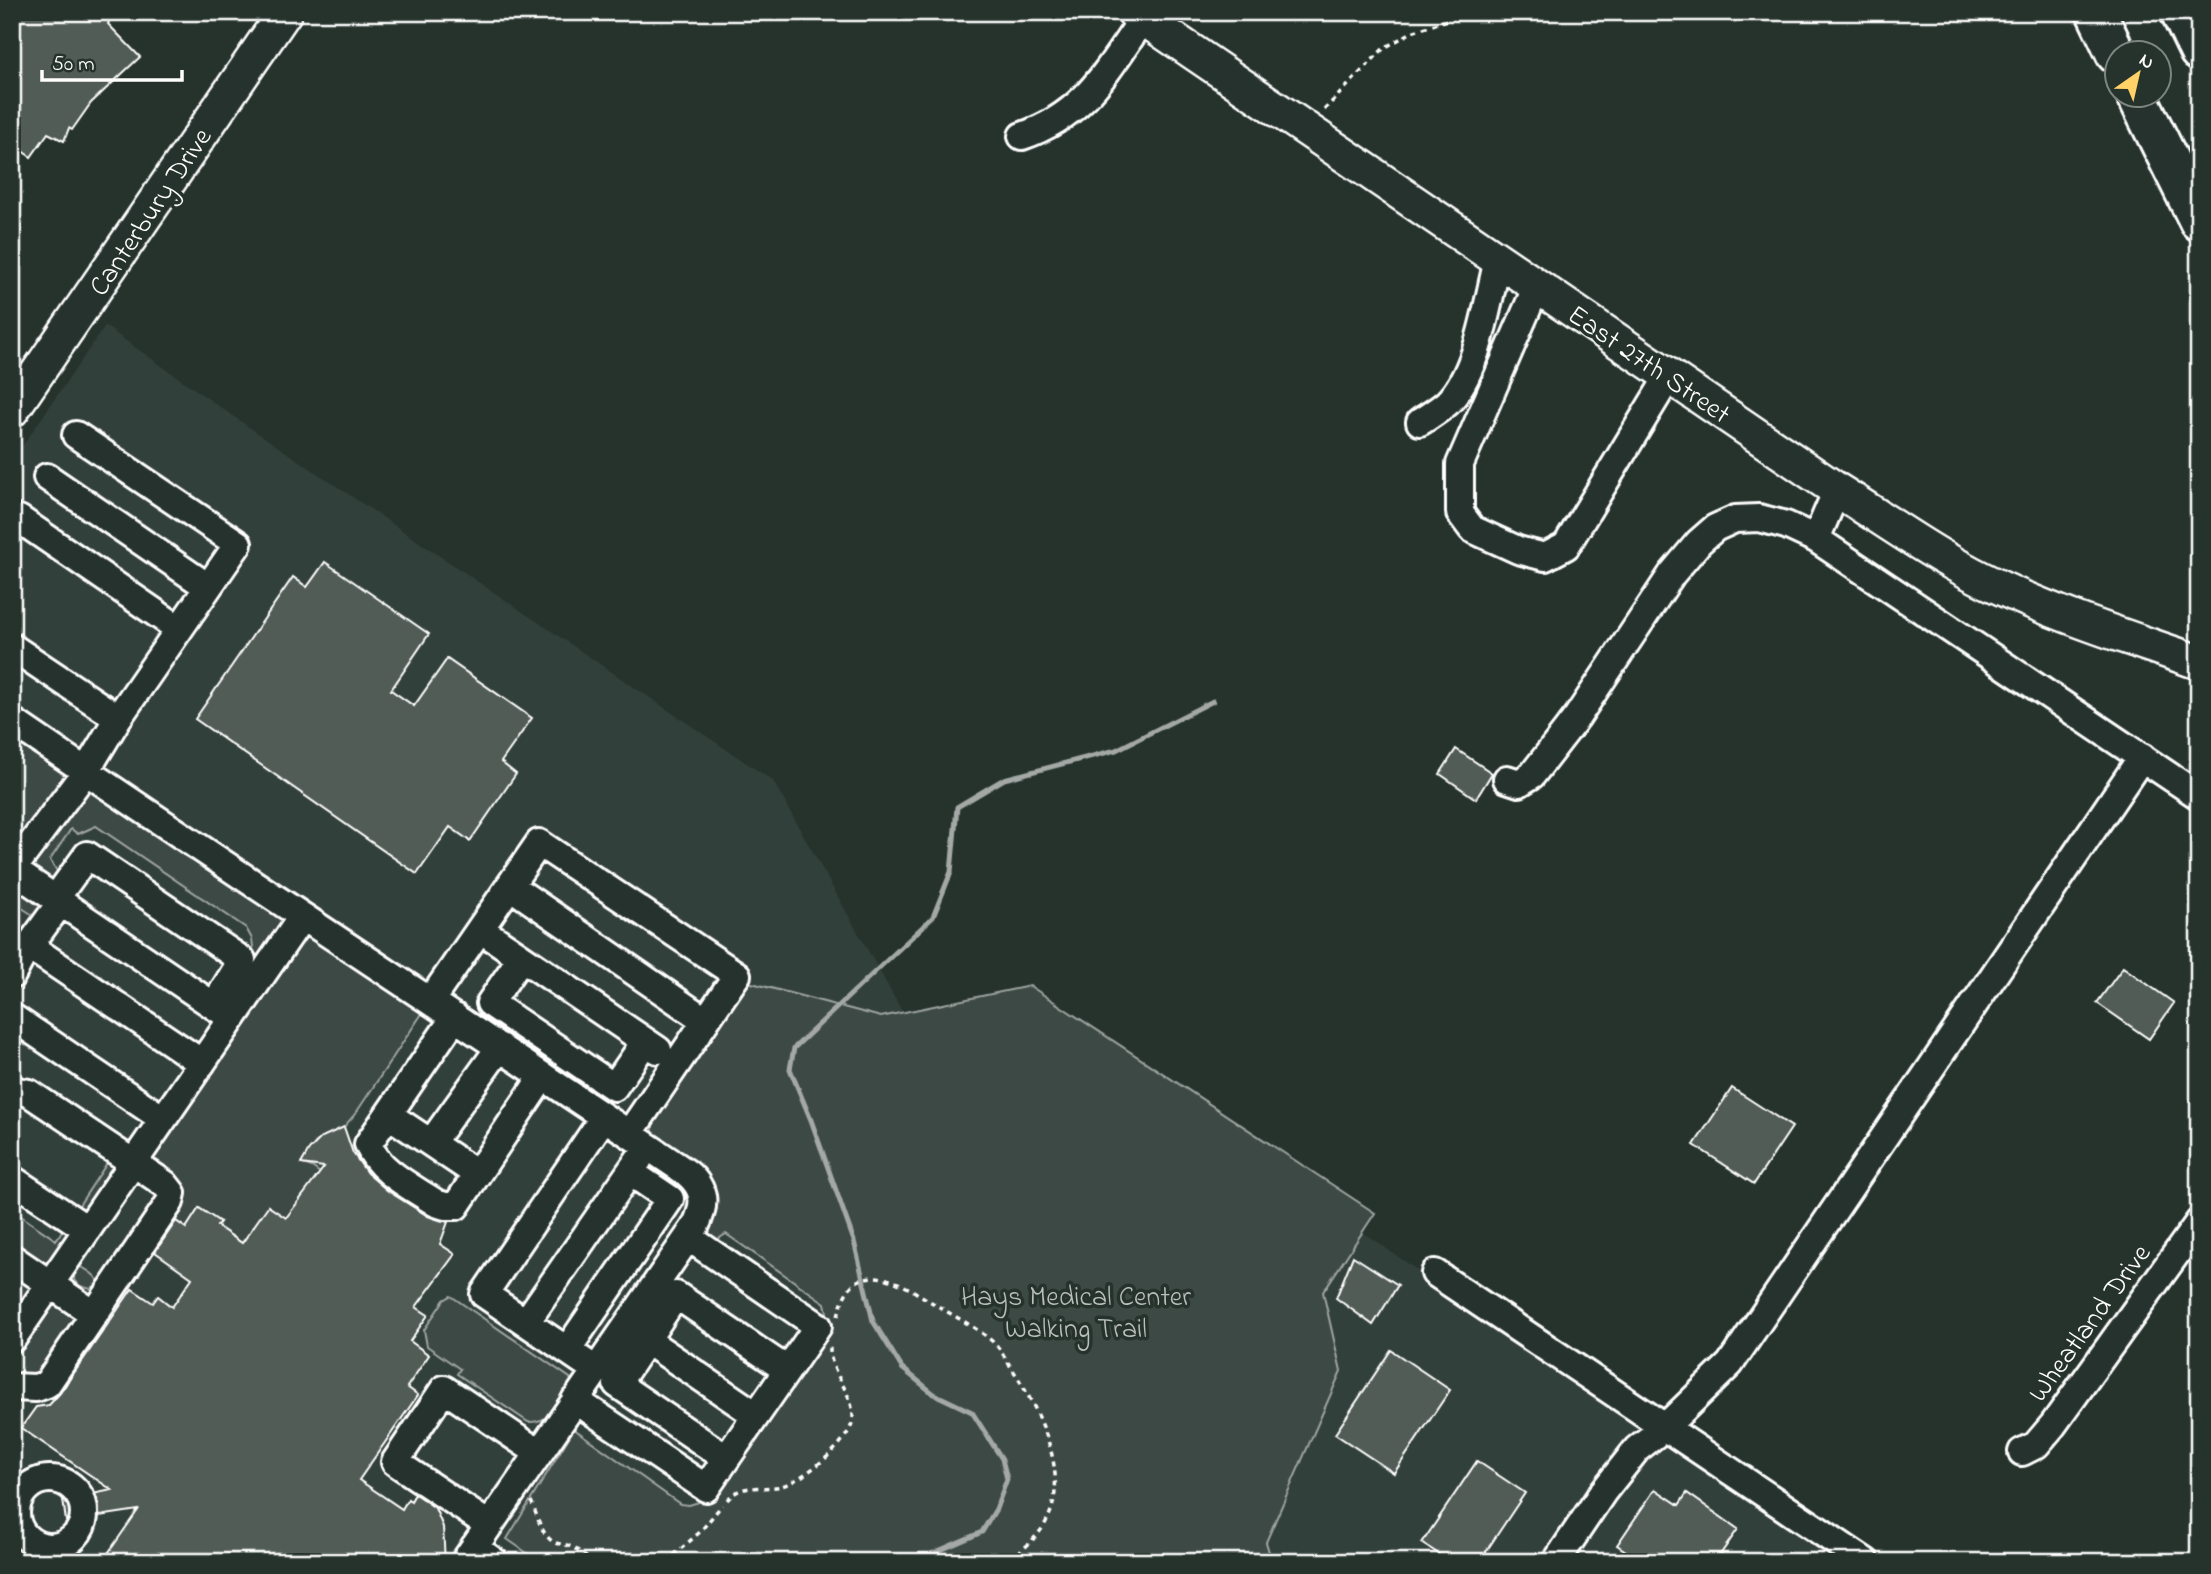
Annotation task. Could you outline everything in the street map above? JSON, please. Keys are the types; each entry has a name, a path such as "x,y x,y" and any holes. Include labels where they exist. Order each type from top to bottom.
{"highway":[{"path":"2096,12 2108,38"},
{"path":"2180,12 2199,51"},
{"path":"2143,108 2199,222"}],"main road":[{"name":"Canterbury Drive","path":"12,410 285,12"},
{"name":"East 27th Street","path":"1139,16 1837,490 1949,560 2000,588 2055,612 2197,662"}],"street":[{"path":"1022,136 1042,129 1073,110 1095,88 1139,16"},
{"path":"1420,422 1447,403 1464,380 1475,351 1498,260"},
{"path":"1537,286 1460,464 1460,513 1472,529 1518,551 1545,557 1566,546 1669,376"},
{"path":"76,435 237,544 118,718 86,771 13,870 223,1012"},
{"path":"47,477 208,587"},
{"path":"1816,539 1837,490"},
{"path":"1507,779 1519,783 1532,775 1577,716 1672,574 1699,542 1715,528 1735,519 1759,518 1786,525 1816,539 2199,796"},
{"path":"19,519 179,629"},
{"path":"12,646 118,718"},
{"path":"12,721 687,1172 701,1190 704,1204 702,1212 636,1333 617,1384 726,1458"},
{"path":"1556,1562 1603,1492 1637,1449 1665,1427 1730,1364 2142,757"},
{"path":"431,1000 539,843 737,975 677,1063 639,1140 630,1172 526,1322"},
{"path":"12,975 87,855 243,960 202,1063 13,1338"},
{"path":"510,886 706,1021"},
{"path":"223,1012 302,917"},
{"path":"480,929 677,1063"},
{"path":"29,946 202,1063"},
{"path":"521,958 491,1003 614,1087 645,1042"},
{"path":"12,1017 163,1119"},
{"path":"455,1017 368,1144 377,1162 440,1205 456,1206 544,1076"},
{"path":"431,1143 499,1047"},
{"path":"12,1101 13,1090 29,1093 169,1188 172,1193 172,1199 47,1384 36,1388 12,1387"},
{"path":"389,1115 477,1174"},
{"path":"596,1370 484,1294 604,1117"},
{"path":"566,1350 670,1199 630,1172"},
{"path":"12,1179 88,1229"},
{"name":"Wheatland Drive","path":"2022,1452 2036,1445 2053,1425 2199,1222"},
{"path":"575,1400 706,1488 818,1326 688,1237"},
{"path":"12,1258 94,1314"},
{"path":"1435,1273 1867,1562"},
{"path":"478,1557 489,1525 596,1370 676,1295 787,1370"},
{"path":"636,1333 756,1415"},
{"path":"489,1525 395,1462 444,1389 539,1453"}],"path":[{"path":"1305,129 1384,48 1412,32 1470,12"},
{"path":"835,1327 843,1294 853,1285 873,1277 909,1289 960,1319 996,1345 1035,1408 1051,1450 1055,1482 1050,1510 1043,1527 1009,1562"},
{"path":"666,1562 700,1532 734,1491 749,1487 779,1487 796,1481 834,1450 846,1436 853,1419 849,1395 832,1363 832,1337"},
{"path":"528,1496 548,1537 555,1543 568,1545 592,1562"}],"shaded area":[{"path":"105,326 240,421 773,781 1211,1562 12,1562 12,461"},
{"path":"1348,1222 1837,1562 1251,1562 1288,1301"}],"green space":[{"path":"12,721 431,1000 356,1113 344,1127 315,1143 302,1164 320,1173 286,1218 268,1206 269,1261 217,1226 220,1222 186,1228 163,1213 170,1202 133,1163 50,1284 94,1314 47,1384 12,1387 12,1210 56,1240 115,1151 132,1163 232,1019 217,1008 254,954 252,939 246,928 96,826 78,834 71,829 50,860 62,879 36,917 22,908 12,920"},
{"name":"Hays Medical Center Walking Trail","path":"744,981 881,1017 1030,986 1375,1213 1323,1292 1341,1371 1266,1542 1272,1562 540,1562 507,1539 574,1429 680,1504 689,1505 706,1500 829,1322 825,1303 726,1234 712,1243 704,1232 716,1210 714,1192 701,1174 653,1135 653,1121"},
{"path":"75,1265 89,1271 99,1282 91,1289 80,1286 74,1279"},
{"path":"451,1296 570,1378 572,1384 549,1415 536,1422 528,1422 457,1374 460,1369 427,1346 424,1330 444,1300"}],"building":[{"path":"22,12 94,12 109,22 140,57 91,103 72,130 69,128 64,141 48,133 31,157 12,144 12,26"},
{"path":"325,562 429,634 391,690 414,706 447,659 532,718 501,762 516,774 470,841 450,827 417,874 195,719 293,577 307,587"},
{"path":"1456,749 1492,773 1476,799 1440,774"},
{"path":"2123,967 2174,1003 2149,1039 2097,1003"},
{"path":"1732,1088 1792,1127 1754,1184 1694,1145"},
{"path":"344,1127 353,1153 367,1173 388,1191 428,1216 448,1222 440,1244 455,1254 416,1307 428,1315 410,1341 429,1355 407,1387 418,1395 359,1480 402,1509 415,1494 435,1508 443,1527 445,1562 102,1562 138,1510 66,1521 63,1500 112,1490 21,1428 36,1407 49,1405 60,1393 132,1289 153,1303 158,1296 172,1307 192,1278 155,1252 176,1221 186,1228 199,1208 220,1222 217,1226 242,1243 268,1206 286,1218 324,1167 301,1164 309,1150 322,1137"},
{"path":"1353,1256 1398,1285 1373,1325 1336,1298"},
{"path":"1391,1350 1450,1390 1394,1473 1335,1434"},
{"path":"1477,1461 1525,1493 1479,1562 1451,1562 1422,1543"},
{"path":"1655,1489 1679,1505 1687,1493 1738,1529 1715,1562 1642,1562 1617,1545"}],"waterway":[{"path":"913,1562 982,1532 996,1509 1007,1479 1002,1459 972,1412 934,1394 902,1368 873,1321 854,1241 790,1069 794,1048 933,917 951,872 957,807 1004,779 1116,750 1213,701"}]}
